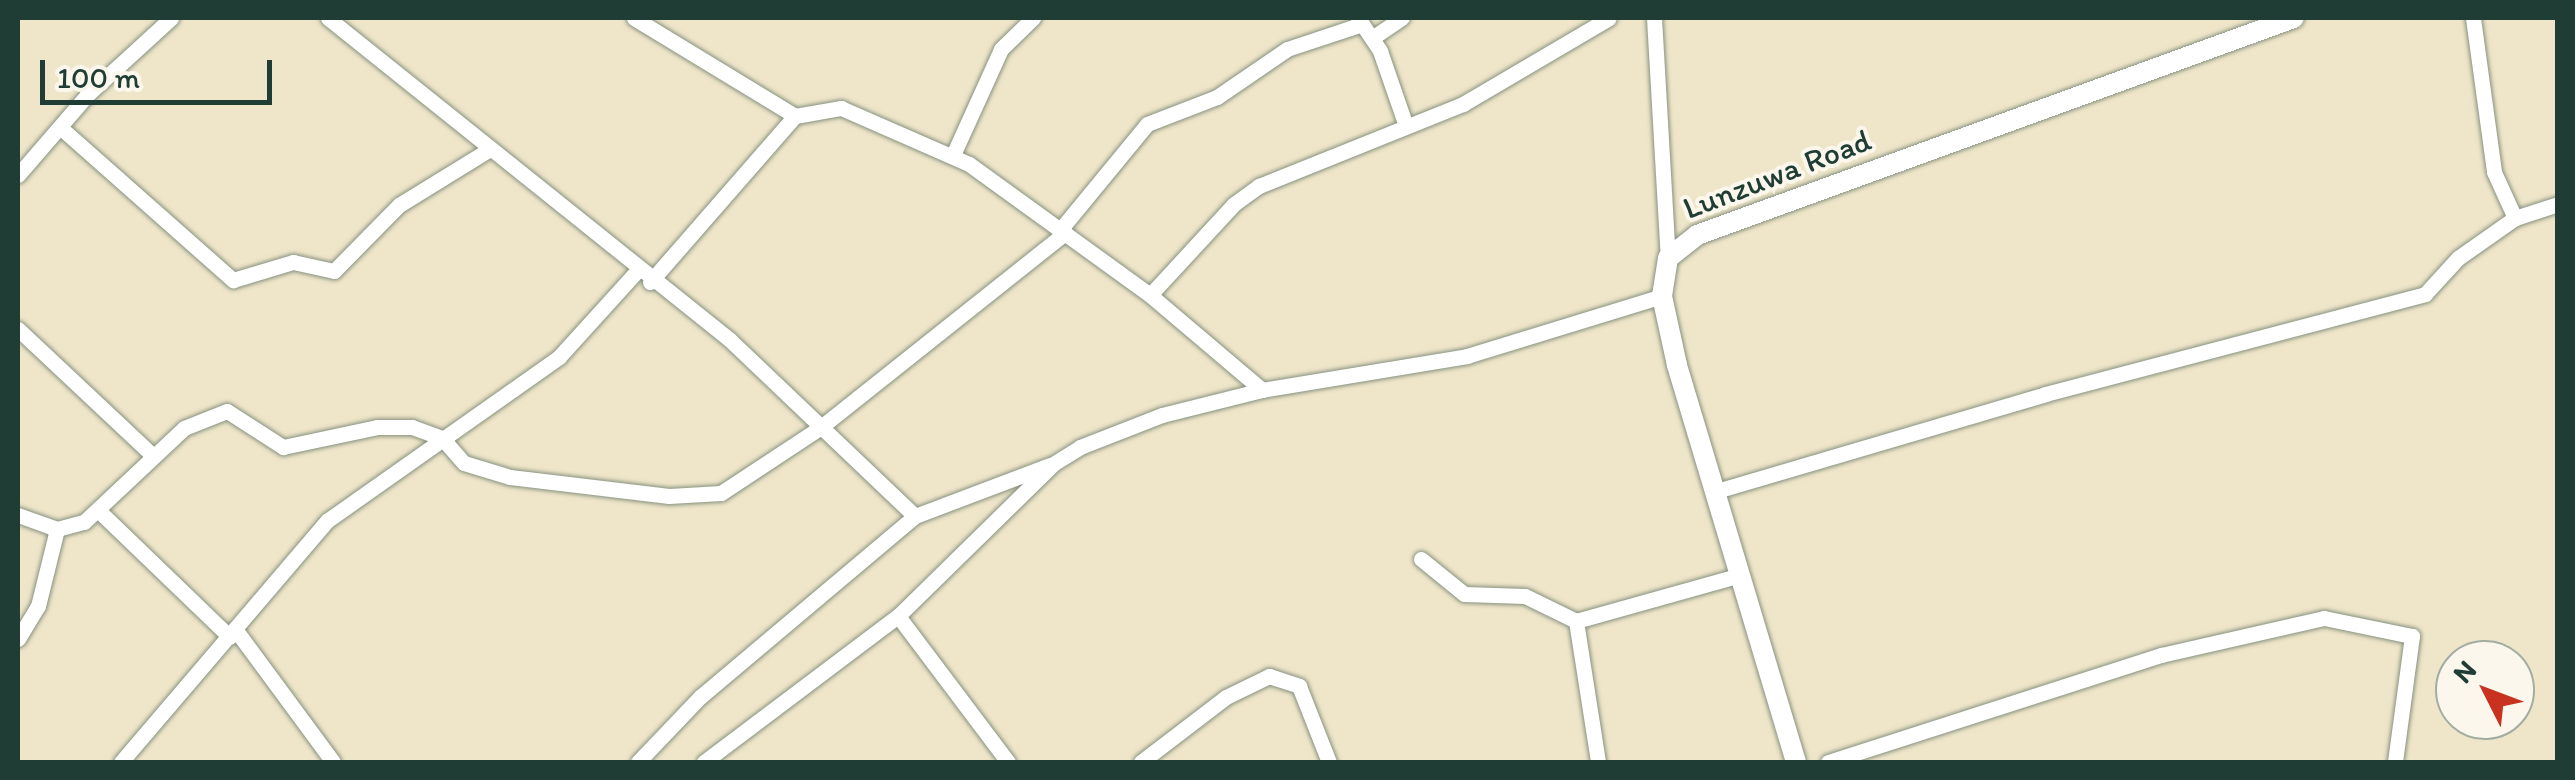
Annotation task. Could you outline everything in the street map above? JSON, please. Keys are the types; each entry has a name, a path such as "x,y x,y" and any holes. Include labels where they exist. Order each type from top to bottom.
{"street":[{"path":"18,175 171,18"},
{"path":"328,18 644,276 730,340 916,516"},
{"path":"634,18 740,76 795,116"},
{"path":"953,155 1001,48 1033,18"},
{"path":"1372,38 1402,18"},
{"path":"1150,295 1234,204 1259,186 1405,123 1462,104 1609,18"},
{"path":"1654,18 1668,258"},
{"name":"Lunzuwa Road","path":"1796,762 1737,576 1662,296 1668,258 1698,235 2294,18"},
{"path":"2472,18 2494,172 2515,218"},
{"path":"18,516 57,528 100,512 151,454 184,428 227,410 283,447 377,426 412,428 442,438 456,459 510,477 701,497 746,482 822,426 1063,231 1147,124 1217,97 1287,49 1360,20 1372,38 1405,123"},
{"path":"121,762 345,504 559,357 644,276 795,116 814,108 841,108 899,139 953,155 1150,295 1262,390"},
{"path":"61,128 232,280 292,262 334,270 386,215 490,149"},
{"path":"1713,492 2045,394 2425,294 2458,258 2515,218 2558,204"},
{"path":"638,762 700,697 916,516 1052,464 1108,433 1262,390 1468,356 1662,296"},
{"path":"18,329 151,454"},
{"path":"704,762 898,616 1052,464"},
{"path":"100,512 232,633 333,762"},
{"path":"18,640 38,606 57,528"},
{"path":"1421,559 1464,594 1525,596 1576,621 1737,576"},
{"path":"898,616 1008,762"},
{"path":"1828,762 2161,655 2324,618 2412,636 2395,762"},
{"path":"1576,621 1598,762"},
{"path":"1142,762 1226,697 1270,676 1299,686 1328,762"}]}
